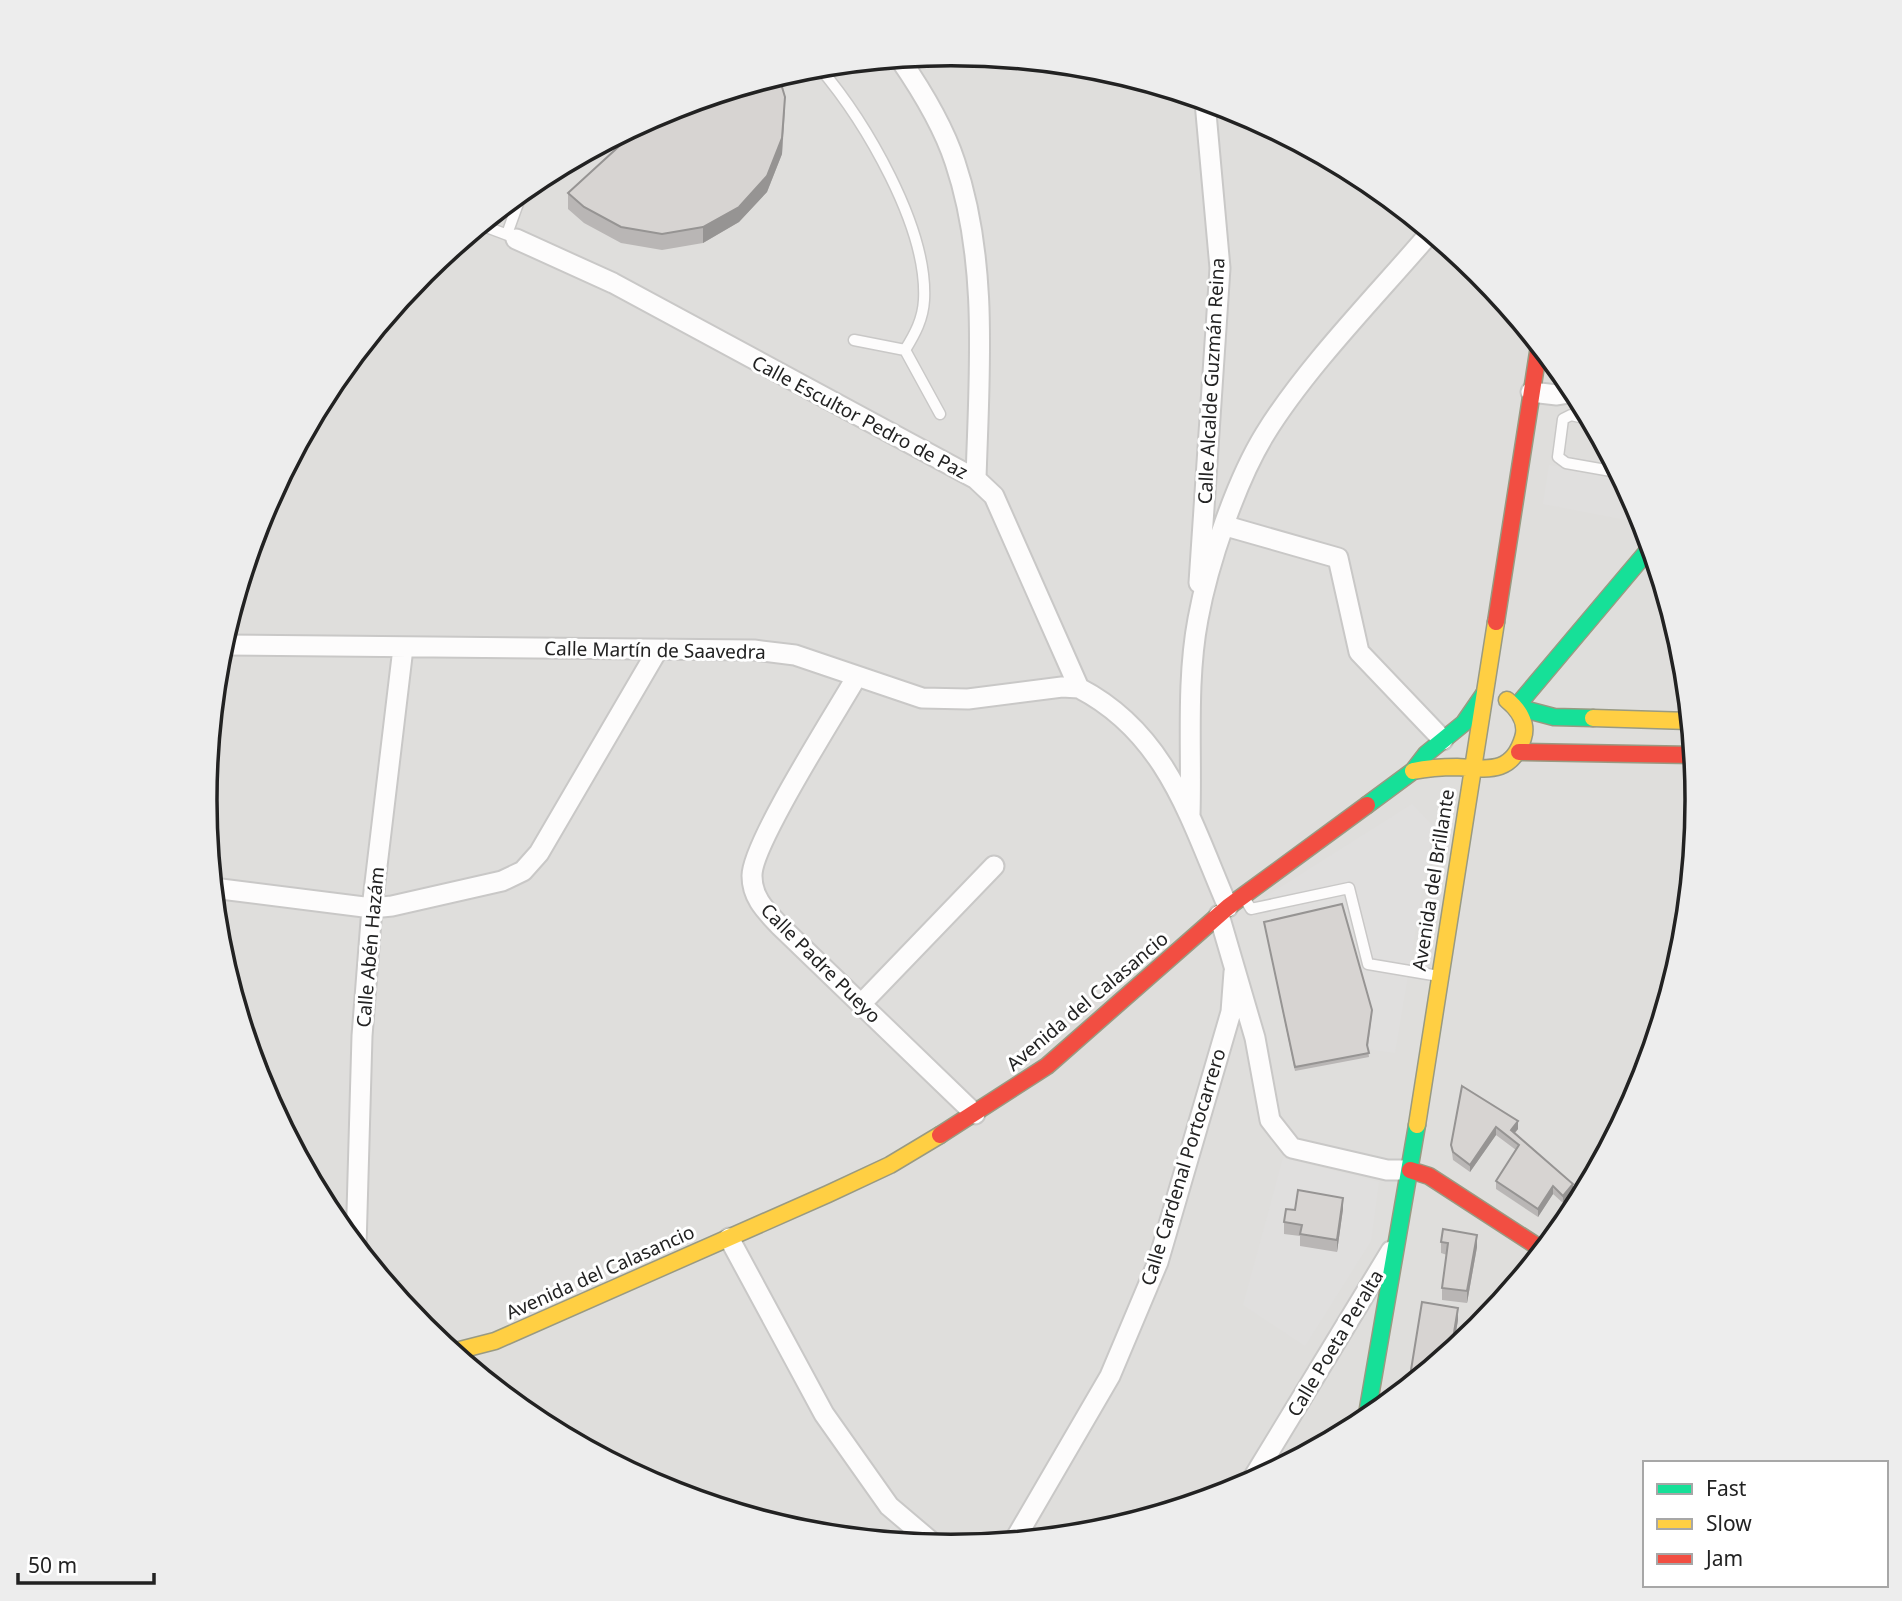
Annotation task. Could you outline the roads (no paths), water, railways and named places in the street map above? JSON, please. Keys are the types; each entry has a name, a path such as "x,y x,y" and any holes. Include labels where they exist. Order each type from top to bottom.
{"street":[{"path":"906,68 927,100 955,161 969,216 978,306 976,479"},
{"name":"Calle Alcalde Guzmán Reina","path":"1198,620 1220,268 1206,112"},
{"name":"Calle Escultor Pedro de Paz","path":"512,236 612,283 976,479 994,496 1079,688"},
{"path":"1190,820 1193,672 1198,620 1239,489 1265,434 1287,402 1424,240"},
{"name":"Avenida del Brillante","path":"1369,1404 1410,1170 1537,359"},
{"path":"1531,392 1563,396"},
{"path":"1206,483 1239,489"},
{"path":"1226,526 1338,558 1359,652 1443,740"},
{"path":"1516,707 1643,557"},
{"name":"Calle Martín de Saavedra","path":"234,645 754,650 795,655 899,692 946,701 1062,687 1079,688"},
{"name":"Calle Abén Hazám","path":"356,1230 362,1036 372,908 403,648"},
{"path":"222,888 372,908 502,881 523,871 539,853 657,651"},
{"name":"Calle Padre Pueyo","path":"857,676 762,841 752,875 754,893 761,905 975,1114"},
{"path":"1079,688 1102,700 1131,722 1150,744 1166,768 1230,906"},
{"path":"1484,694 1503,698 1516,707 1554,717 1680,721"},
{"name":"Avenida del Calasancio","path":"463,1349 495,1340 890,1165 975,1114 1047,1066 1230,906 1413,771 1464,723 1484,694"},
{"path":"1516,707 1526,730 1519,752 1683,755"},
{"name":"Avenida del Calasancio","path":"1413,771 1448,766 1490,772 1507,764 1519,752"},
{"path":"862,1003 994,866"},
{"name":"Calle Cardenal Portocarrero","path":"1020,1531 1110,1376 1158,1262 1231,1012 1234,972 1230,906"},
{"name":"Calle Cardenal Portocarrero","path":"1234,972 1255,1038 1270,1120 1292,1148 1387,1170 1410,1170"},
{"path":"1410,1170 1429,1175 1535,1245"},
{"path":"729,1238 824,1414 888,1506 920,1533"},
{"name":"Calle Poeta Peralta","path":"1260,1466 1399,1238"}],"lane":[{"path":"827,78 859,123 891,181 922,263 922,316 905,350"},
{"path":"491,229 512,236 518,208"},
{"path":"854,340 905,350"},
{"path":"905,350 940,414"},
{"path":"1576,416 1563,419 1558,457 1566,463 1606,470"},
{"path":"1230,906 1251,909 1349,888 1368,964 1439,976"}]}
